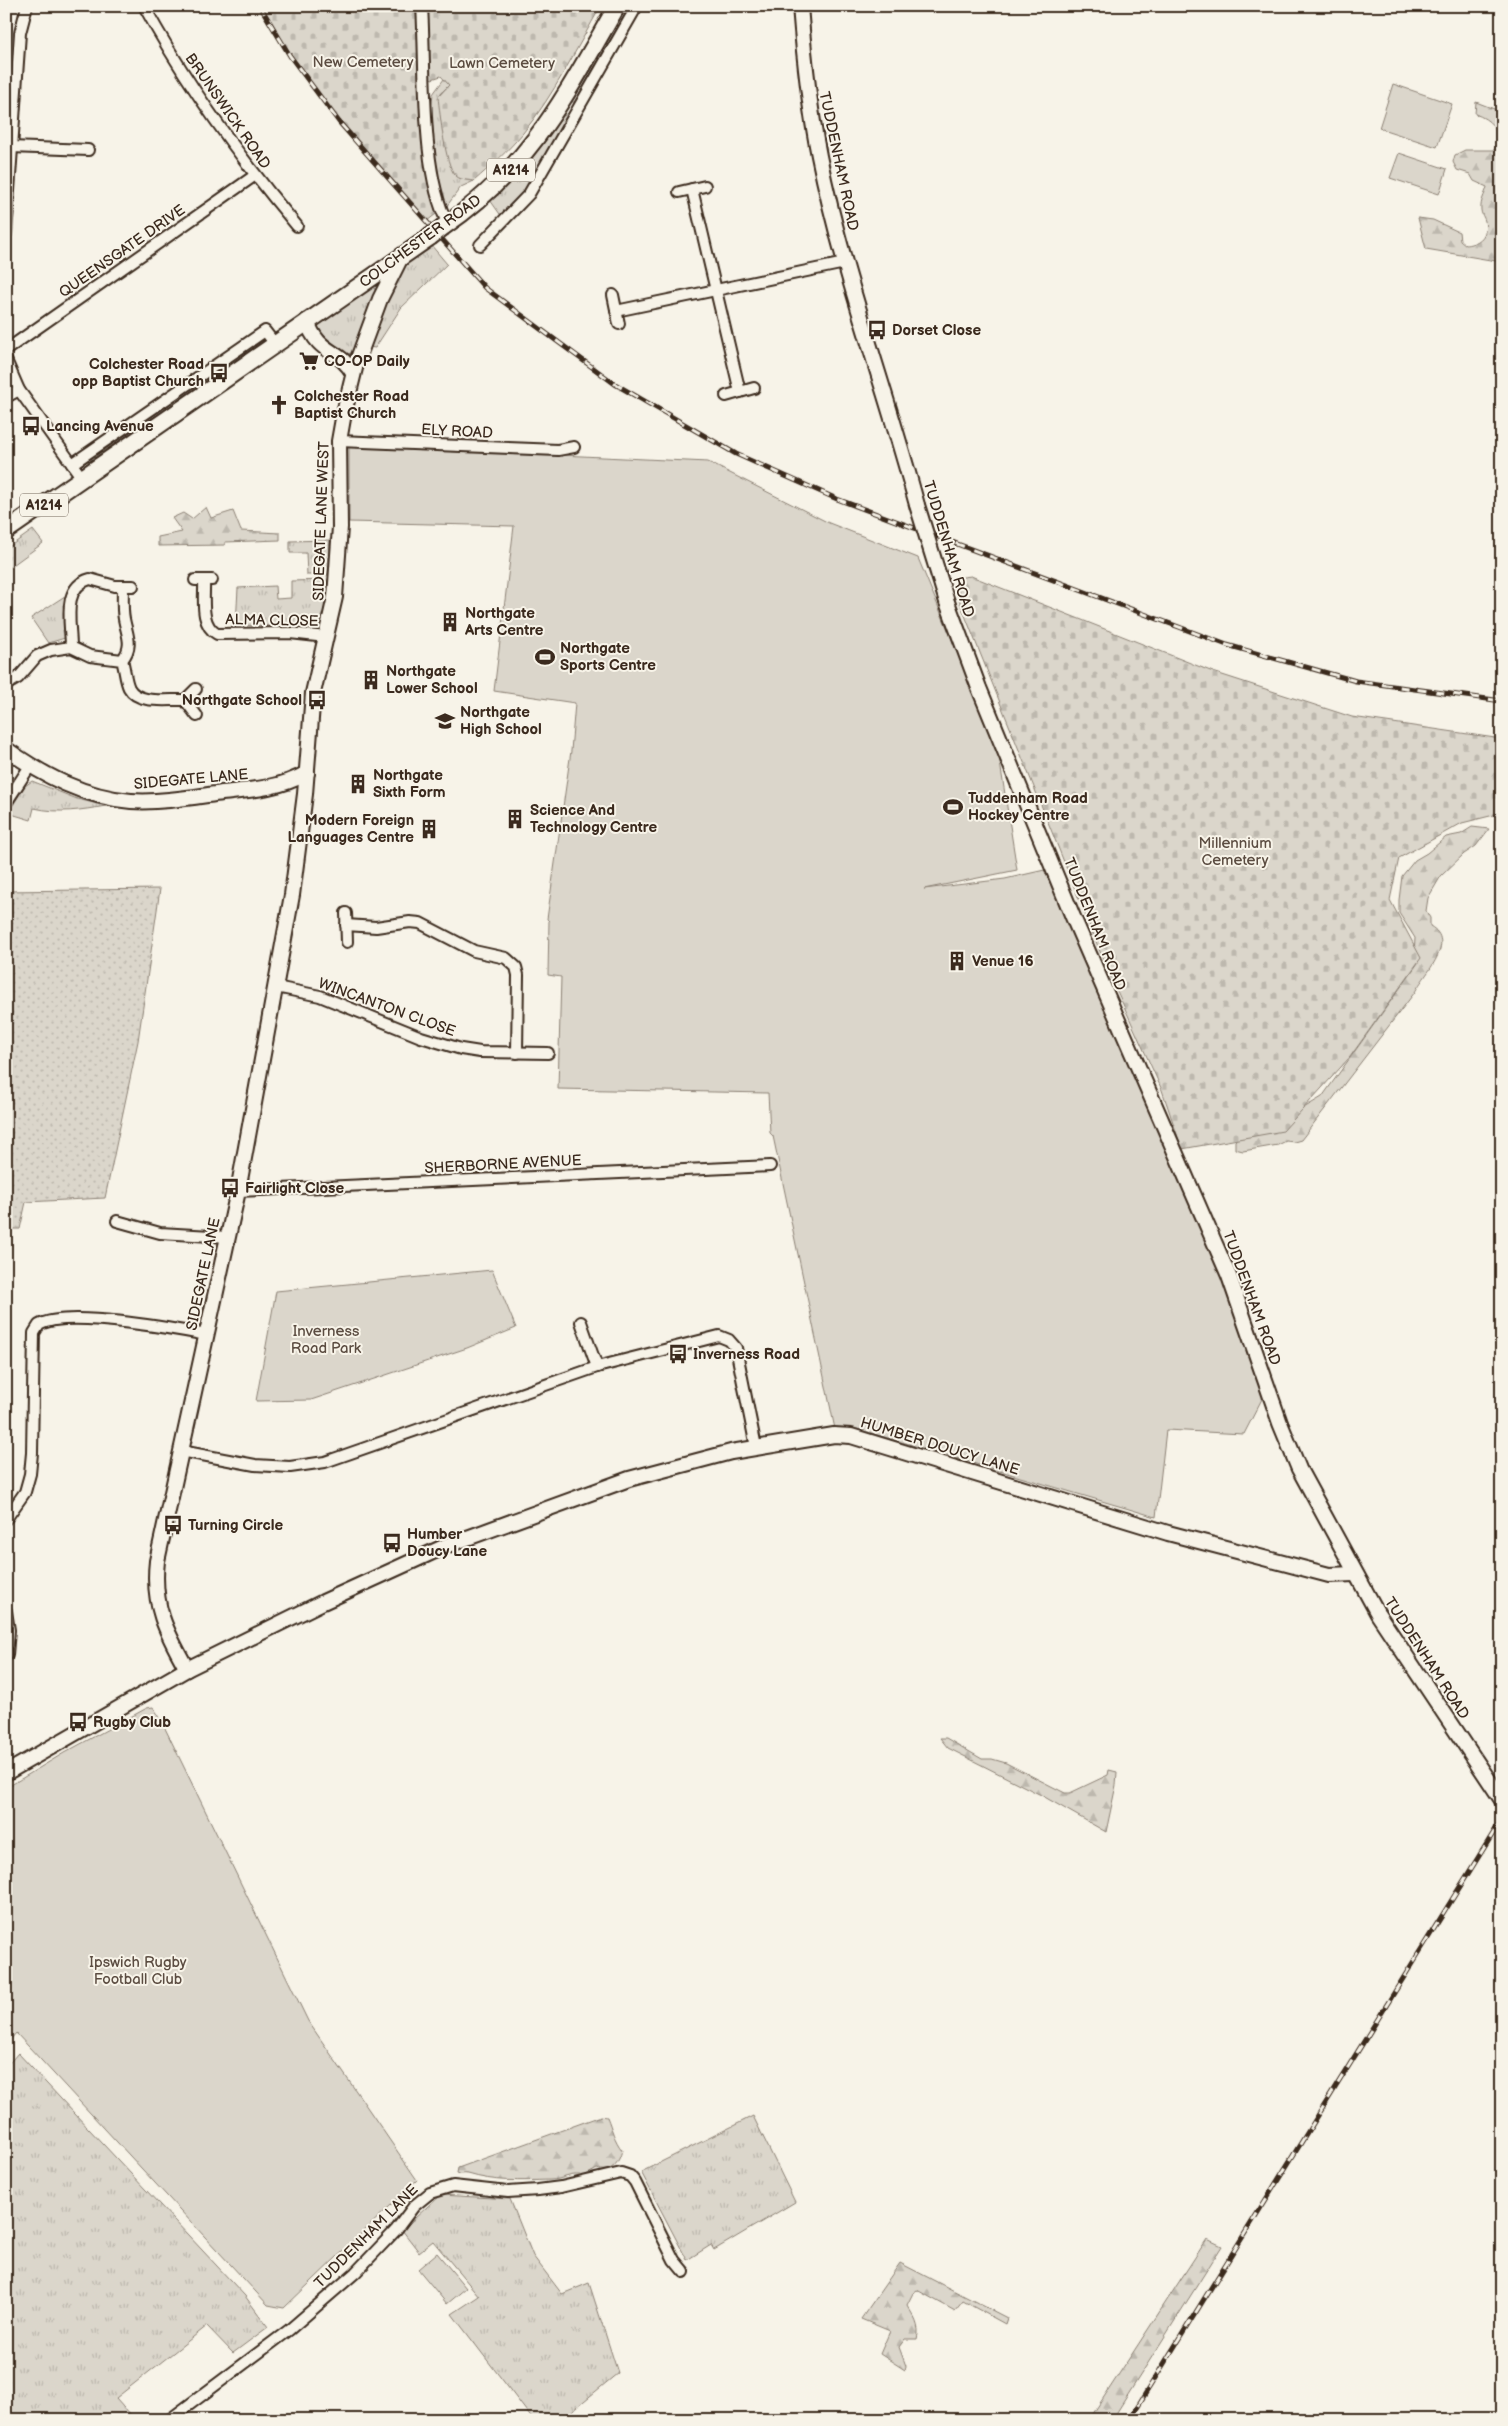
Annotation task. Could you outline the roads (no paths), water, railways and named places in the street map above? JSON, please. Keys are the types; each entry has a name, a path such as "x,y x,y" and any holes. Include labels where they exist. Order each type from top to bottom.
{"main road":[{"name":"COLCHESTER ROAD","path":"6,531 446,226 507,174 536,141 561,104 617,6"}],"street":[{"path":"6,234 20,33 27,6"},
{"name":"BRUNSWICK ROAD","path":"144,6 179,70 254,176 297,226"},
{"path":"422,6 431,166 446,226"},
{"path":"480,245 529,194 637,6"},
{"name":"TUDDENHAM ROAD","path":"800,6 811,114 819,157 845,263 947,602 979,688 1073,917 1229,1276 1288,1445 1354,1574 1378,1614 1502,1800"},
{"path":"561,104 577,110"},
{"path":"12,147 88,150"},
{"name":"QUEENSGATE DRIVE","path":"6,350 254,176"},
{"path":"679,192 705,186"},
{"path":"692,189 740,392"},
{"name":"SIDEGATE LANE WEST","path":"305,794 313,693 333,614 337,577 340,527 340,441 353,373 380,299 402,257"},
{"path":"616,311 845,263"},
{"path":"613,295 619,324"},
{"path":"308,321 318,344"},
{"path":"72,464 265,331 280,341 300,338 318,344 345,363 353,373"},
{"path":"6,360 20,390 82,478"},
{"path":"726,396 754,388"},
{"path":"6,397 20,390"},
{"name":"ELY ROAD","path":"340,441 558,450 574,447"},
{"path":"71,647 70,599 75,587 90,579 128,586 124,620 128,630 130,648 122,660 128,686 136,695 146,699 185,700 196,689"},
{"name":"ALMA CLOSE","path":"204,580 205,619 208,628 217,634 309,633 326,637"},
{"path":"6,685 18,678 38,656 51,650 71,647 90,656 122,660"},
{"path":"185,700 197,716"},
{"name":"SIDEGATE LANE","path":"6,749 30,766 74,788 110,798 133,801 271,787 296,779 306,772"},
{"path":"6,803 30,766"},
{"name":"SIDEGATE LANE","path":"187,1669 163,1624 157,1601 155,1579 157,1561 238,1192 292,895 305,794 271,787"},
{"path":"346,913 346,942"},
{"path":"346,925 376,927 415,922 432,928 474,951 509,960 516,967 518,975 517,1053"},
{"name":"WINCANTON CLOSE","path":"276,987 320,996 421,1037 450,1046 480,1052 548,1053"},
{"name":"SHERBORNE AVENUE","path":"238,1192 770,1166"},
{"path":"118,1221 160,1233 228,1237"},
{"path":"6,1519 25,1492 30,1474 34,1333 39,1325 59,1320 141,1323 207,1335"},
{"path":"580,1322 597,1367"},
{"path":"181,1451 255,1465 290,1467 326,1462 597,1367 715,1337 730,1340 736,1348 756,1447"},
{"name":"HUMBER DOUCY LANE","path":"6,1773 187,1669 323,1602 448,1545 629,1479 756,1447 834,1435 851,1436 1168,1533 1329,1575 1354,1574"},
{"path":"6,1611 9,1630 7,1655"},
{"name":"TUDDENHAM LANE","path":"169,2420 289,2330 341,2286 382,2245 414,2206 430,2192 453,2186 508,2192 538,2190 621,2173 630,2176 635,2182 674,2260 684,2272"}],"railway":[{"path":"260,6 290,56 339,122 485,288 615,384 736,454 837,499 1227,645 1356,681 1502,701"},
{"path":"1129,2420 1502,1819"}],"place":[{"name":"Dorset Close","path":"877,330"},
{"name":"CO-OP Daily","path":"309,361"},
{"name":"Colchester Road opp Baptist Church","path":"219,373"},
{"name":"Colchester Road Baptist Church","path":"279,405"},
{"name":"Lancing Avenue","path":"31,426"},
{"name":"Northgate Arts Centre","path":"450,622"},
{"name":"Northgate Sports Centre","path":"545,657"},
{"name":"Northgate Lower School","path":"371,680"},
{"name":"Northgate School","path":"317,700"},
{"name":"Northgate High School","path":"445,721"},
{"name":"Northgate Sixth Form","path":"358,784"},
{"name":"Tuddenham Road Hockey Centre","path":"953,807"},
{"name":"Science And Technology Centre","path":"515,819"},
{"name":"Modern Foreign Languages Centre","path":"429,829"},
{"name":"Venue 16","path":"957,961"},
{"name":"Fairlight Close","path":"230,1188"},
{"name":"Inverness Road","path":"678,1354"},
{"name":"Turning Circle","path":"173,1525"},
{"name":"Humber Doucy Lane","path":"392,1543"},
{"name":"Rugby Club","path":"78,1722"}],"park label":[{"name":"New Cemetery","path":"363,62"},
{"name":"Lawn Cemetery","path":"502,63"},
{"name":"Millennium Cemetery","path":"1235,852"},
{"name":"Inverness Road Park","path":"326,1340"},
{"name":"Ipswich Rugby Football Club","path":"138,1970"}]}
